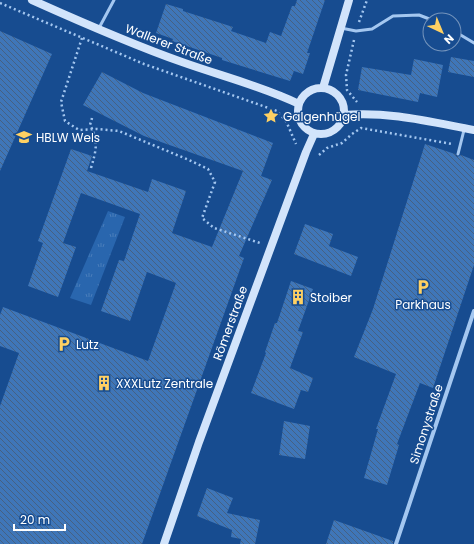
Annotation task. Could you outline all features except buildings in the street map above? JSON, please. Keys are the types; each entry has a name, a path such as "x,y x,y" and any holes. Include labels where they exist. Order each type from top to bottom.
{"main road":[{"path":"323,88 349,0"},
{"name":"Wallerer Straße","path":"35,1 149,50 221,76 278,94 299,104"},
{"path":"323,88 333,91 340,99 344,107 344,115 339,126 332,132 314,134 305,128 300,121 298,112 299,104 307,93 315,89 323,88"},
{"path":"344,115 365,113 400,116 474,130"},
{"name":"Römerstraße","path":"164,544 199,442 314,134"}],"street":[{"name":"Simonystraße","path":"396,544 474,311"}],"lane":[{"path":"98,29 114,0"},
{"path":"340,28 356,31 372,29 393,16 422,16"},
{"path":"462,36 474,43"},
{"path":"458,154 464,128"}],"path":[{"path":"0,3 144,64 277,111 286,121 297,148 319,155 327,148 342,143 361,128 365,113 347,90 346,75 356,31 367,0"},
{"path":"82,38 61,102 65,121 79,130 119,131 208,169 215,182 202,218 214,228 271,247"},
{"path":"91,168 95,155 96,135 90,125 92,118"},
{"path":"361,128 460,145"}],"green space":[{"path":"108,211 125,217 91,305 70,298"}],"place":[{"name":"Galgenhügel","path":"271,116"},
{"name":"HBLW Wels","path":"24,137"},
{"name":"Parkhaus","path":"423,287"},
{"name":"Stoiber","path":"298,297"},
{"name":"Lutz","path":"64,344"},
{"name":"XXXLutz Zentrale","path":"104,383"}]}
